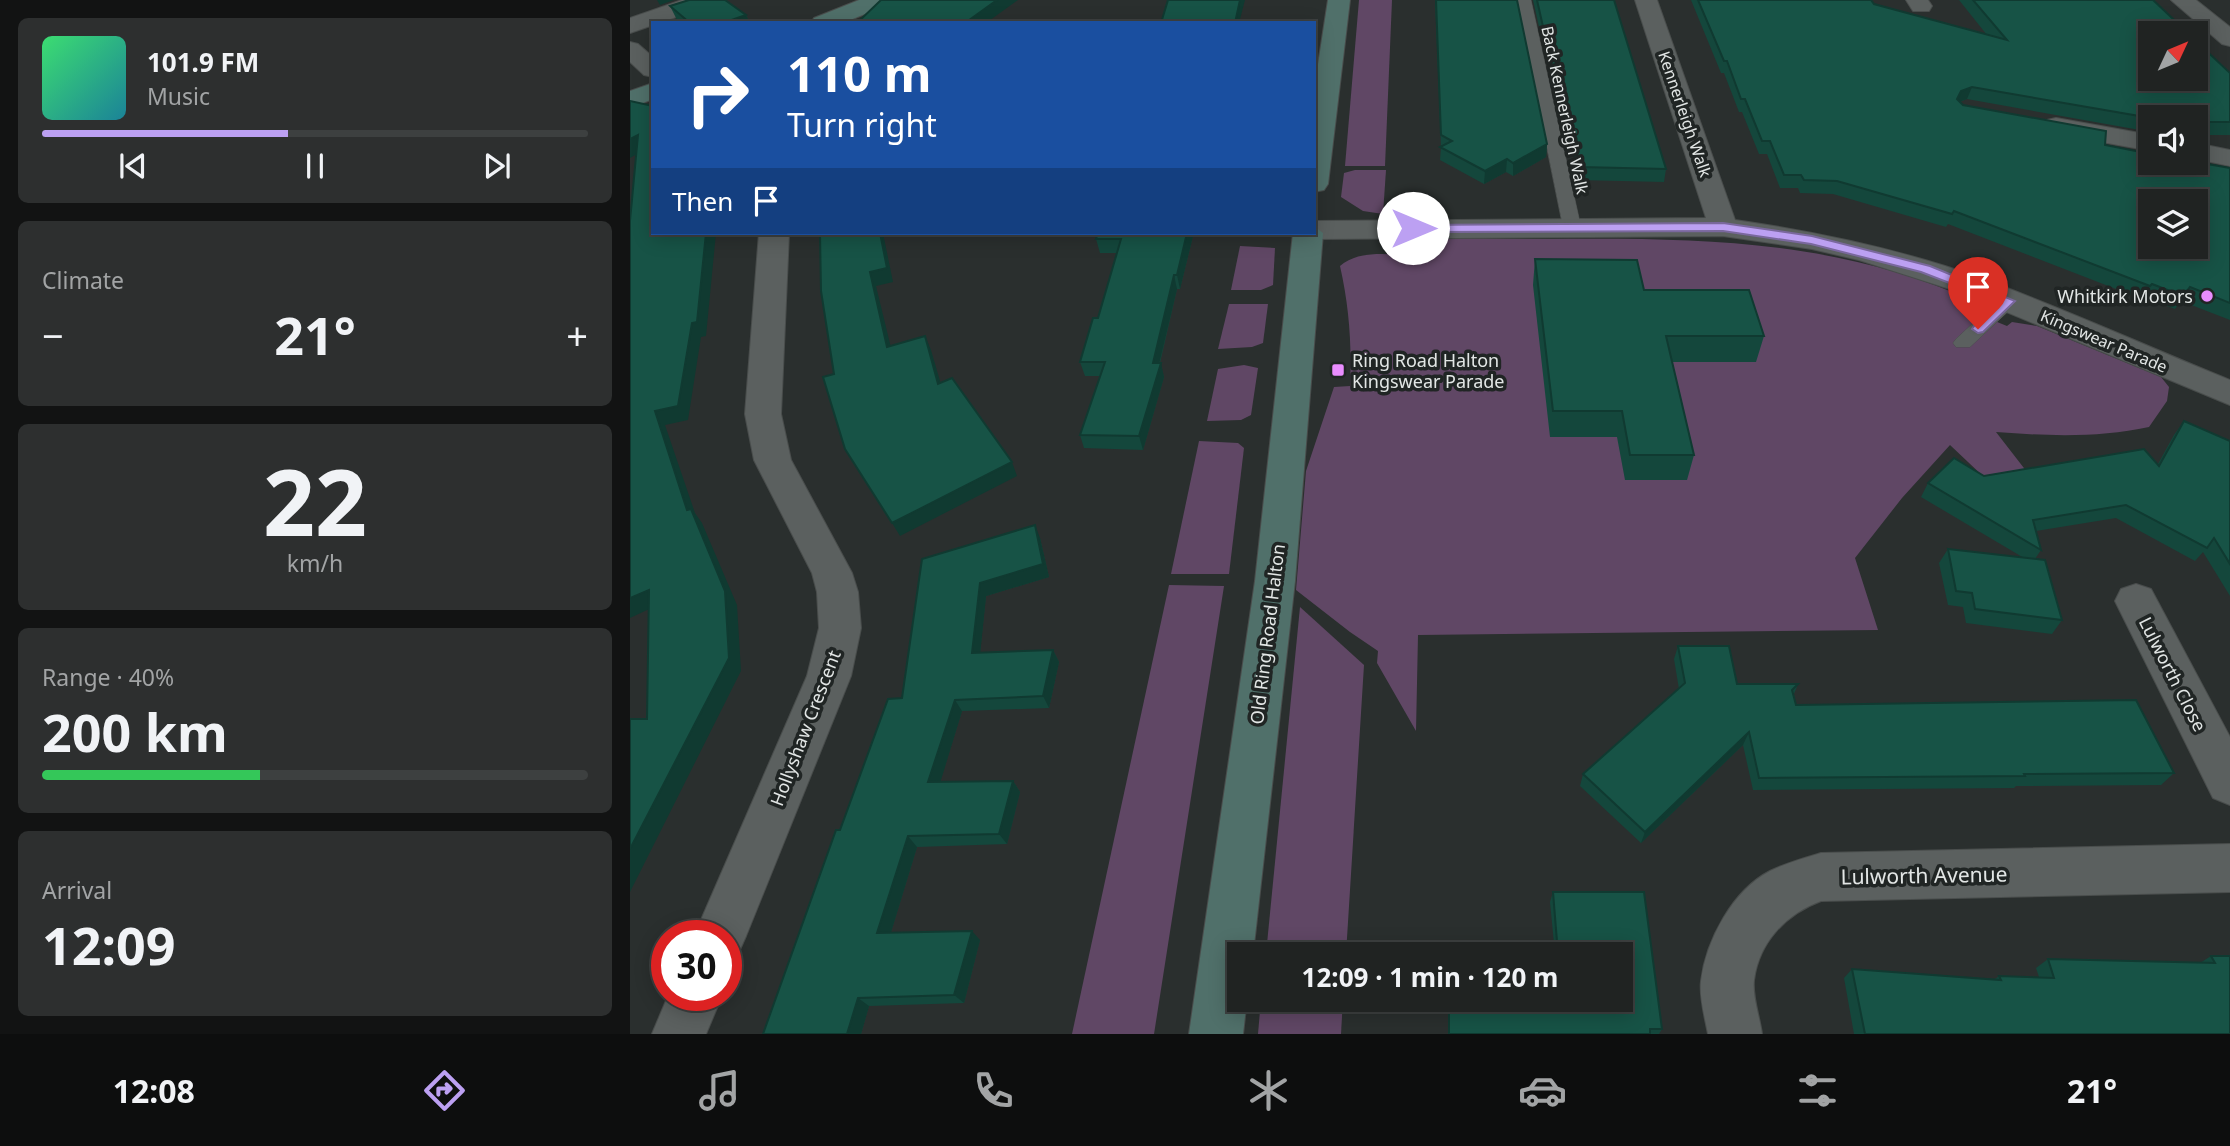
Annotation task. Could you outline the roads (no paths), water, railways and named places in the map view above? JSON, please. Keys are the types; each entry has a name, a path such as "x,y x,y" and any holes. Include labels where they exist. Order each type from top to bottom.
{"main road":[{"path":"827,21 879,0"},
{"path":"1316,169 1339,0"},
{"path":"630,100 651,91"},
{"name":"Old Ring Road Halton","path":"1216,1034 1275,581 1308,235"}],"street":[{"path":"630,26 703,0"},
{"name":"Kennerleigh Walk","path":"1646,0 1723,227"},
{"path":"2182,0 2229,37"},
{"path":"630,48 651,68"},
{"path":"2033,121 2138,141"},
{"path":"2208,153 2230,158"},
{"name":"Kingswear Parade","path":"1316,230 1723,227 1812,240 1926,269 2230,393"},
{"name":"Hollyshaw Crescent","path":"727,920 830,676 838,643 841,613 836,586 827,562 773,464 765,437 763,414 775,235"},
{"name":"Lulworth Close","path":"2136,601 2230,783"},
{"name":"Lulworth Avenue","path":"1735,1034 1727,982 1738,943 1758,912 1786,889 1821,877 2230,868"},
{"path":"679,1034 689,1011"}],"lane":[{"name":"Back Kennerleigh Walk","path":"1524,0 1572,227"},
{"path":"1963,343 2008,301"}],"place":[{"name":"Whitkirk Motors","path":"2207,296"},
{"name":"Ring Road Halton Kingswear Parade","path":"1338,370"}]}
